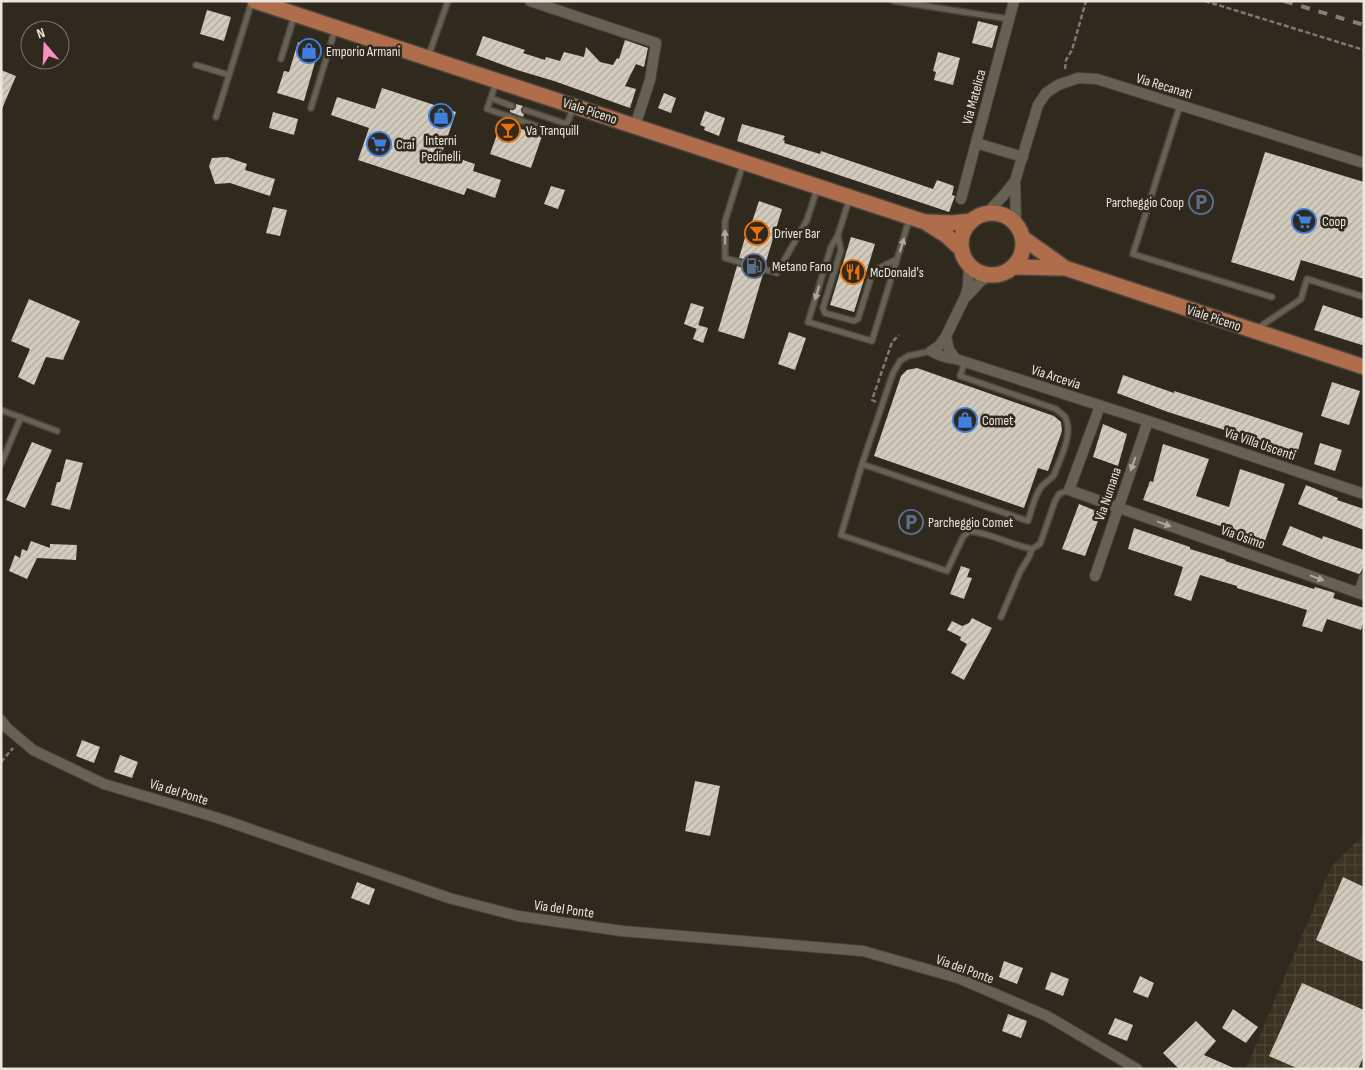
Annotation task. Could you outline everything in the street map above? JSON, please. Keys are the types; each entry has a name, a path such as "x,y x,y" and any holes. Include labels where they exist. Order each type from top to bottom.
{"main road":[{"name":"Viale Piceno","path":"254,1 917,219 947,236 962,250 969,265"},
{"name":"Viale Piceno","path":"917,219 952,223 972,221 978,216 986,214"},
{"path":"986,214 1002,215 1016,224"},
{"path":"962,250 963,234 966,227 972,221"},
{"name":"Viale Piceno","path":"1016,224 1023,238 1065,268 1364,367"},
{"path":"1013,268 1022,254 1023,238"},
{"path":"969,265 983,274 990,275"},
{"name":"Viale Piceno","path":"990,275 999,275 1013,268 1065,268"}],"street":[{"path":"530,1 656,43 650,80 635,126"},
{"name":"Via Matelica","path":"961,199 1014,1"},
{"name":"Via Recanati","path":"1016,224 1015,181 1038,105 1046,93 1058,85 1078,78 1097,79 1364,163"},
{"path":"976,143 1023,157"},
{"name":"Via Recanati","path":"986,214 1015,181"},
{"path":"931,351 939,346 946,336 965,298 968,287 969,265"},
{"path":"965,298 990,275"},
{"path":"946,336 949,350 960,361"},
{"name":"Via Arcevia","path":"931,351 947,358 1148,421"},
{"path":"1069,490 1100,406"},
{"name":"Via Villa Uscenti","path":"1148,421 1364,494"},
{"name":"Via Numana","path":"1095,576 1148,421"},
{"name":"Via Osimo","path":"1069,490 1361,594"},
{"path":"1361,594 1364,578"},
{"name":"Via del Ponte","path":"1,720 7,728 33,750 104,784 218,818 449,898 518,916 622,931 863,951 958,978 1046,1016 1137,1069"}],"lane":[{"path":"216,117 254,1"},
{"path":"428,57 448,1"},
{"path":"894,1 1009,19"},
{"path":"281,59 295,14"},
{"path":"311,108 336,28"},
{"path":"196,64 229,75"},
{"path":"497,80 487,109 557,133 567,124 573,106"},
{"path":"491,98 512,106"},
{"path":"1180,105 1133,254 1272,297"},
{"path":"525,110 567,124"},
{"path":"744,162 725,220 725,258 777,273 807,220 818,186"},
{"path":"850,197 838,235 831,247 808,322 872,341 897,259 917,219"},
{"path":"838,235 841,250 823,308 826,313 854,322 858,319 873,271 897,259"},
{"path":"1254,331 1301,300 1308,279 1364,297"},
{"path":"931,351 908,356 900,361 862,464 841,535 947,571 962,537 970,531 1032,549"},
{"path":"862,464 1028,521 1038,492 1054,474 1069,434 1068,424 1064,416 1056,409 960,376 960,361"},
{"path":"1,410 57,431"},
{"path":"1,464 21,418"},
{"path":"1001,617 1032,549 1040,544 1059,494 1069,490"}],"path":[{"path":"1065,69 1066,60 1072,50 1086,1"},
{"path":"1205,1 1364,50"},
{"path":"1059,72 1071,68"},
{"path":"883,404 872,400 892,342 899,335"},
{"path":"1,762 20,740"}],"shaded area":[{"path":"1364,834 1364,1069 1246,1068 1331,867"}],"building":[{"path":"207,10 231,17 224,41 200,34"},
{"path":"978,21 998,26 992,48 972,43"},
{"path":"483,36 525,50 523,53 545,60 546,57 560,61 564,52 584,57 586,47 600,62 613,65 617,58 619,59 625,40 648,48 644,67 636,64 625,86 636,89 630,108 476,55"},
{"path":"298,42 319,48 304,101 277,93 284,71 289,72"},
{"path":"938,52 960,58 953,85 934,80 936,72 933,71"},
{"path":"1,70 16,76 1,111"},
{"path":"382,88 456,112 442,153 475,164 473,171 501,180 495,198 467,188 464,195 358,160 369,128 331,115 337,97 375,109"},
{"path":"664,93 676,98 671,113 658,108"},
{"path":"516,104 523,106 521,110 524,114 523,117 510,112 510,110 516,108"},
{"path":"705,111 725,118 719,136 704,130 705,127 700,125"},
{"path":"273,112 298,119 294,135 269,128"},
{"path":"507,120 520,125 519,128 542,136 531,168 490,154 500,126 504,127"},
{"path":"742,124 785,136 784,143 820,154 821,151 933,189 937,180 954,186 952,195 955,196 949,212 737,141"},
{"name":"Coop","path":"1265,152 1364,182 1364,279 1301,260 1294,281 1231,262"},
{"path":"227,157 247,164 245,170 275,179 270,196 230,183 215,184 209,166 212,158"},
{"path":"551,186 565,190 558,209 544,204"},
{"path":"759,201 782,209 765,265 739,258 749,224 751,225"},
{"path":"273,207 287,210 280,236 266,233"},
{"path":"851,237 875,244 854,312 830,305"},
{"path":"737,266 763,274 744,339 718,331"},
{"path":"29,299 80,321 63,360 46,357 34,385 18,377 30,349 11,341"},
{"path":"691,303 704,307 697,329 684,324"},
{"path":"1323,305 1364,319 1364,339 1362,345 1314,330"},
{"path":"698,325 708,328 703,343 693,339"},
{"path":"789,332 806,338 795,370 778,364"},
{"path":"917,368 1054,416 1061,422 1062,431 1048,471 1038,468 1024,508 874,456 901,376 907,370"},
{"path":"1123,375 1303,433 1297,454 1168,412 1117,393"},
{"path":"1332,382 1360,391 1349,425 1321,416"},
{"path":"1103,424 1127,434 1118,466 1093,457"},
{"path":"32,442 52,450 25,508 6,500"},
{"path":"1320,443 1342,450 1335,471 1314,464"},
{"path":"1163,444 1209,459 1196,496 1229,507 1240,469 1285,484 1265,541 1143,500 1150,481 1153,482"},
{"path":"66,459 83,463 70,510 51,505"},
{"path":"1306,485 1338,498 1337,500 1364,509 1364,530 1298,504"},
{"path":"1079,504 1101,513 1085,556 1062,549"},
{"path":"1290,526 1322,539 1323,536 1364,550 1364,565 1361,572 1359,574 1282,545"},
{"path":"1134,528 1225,561 1314,589 1315,587 1335,593 1333,598 1364,608 1364,621 1361,630 1327,619 1322,632 1302,626 1307,610 1200,575 1191,601 1174,595 1183,567 1128,549"},
{"path":"31,541 50,548 50,544 77,545 76,560 37,558 27,579 9,571 15,555 20,558 22,549 27,551"},
{"path":"961,566 970,569 967,577 972,578 964,599 950,594"},
{"path":"972,618 992,628 964,680 951,673 967,644 960,640 961,637 947,630 952,621 962,626 969,623"},
{"path":"82,740 100,747 94,763 76,756"},
{"path":"120,755 138,762 132,778 114,772"},
{"path":"695,781 720,786 710,836 685,831"},
{"path":"1343,877 1364,887 1364,962 1316,940"},
{"path":"357,882 375,889 369,905 351,898"},
{"path":"1004,961 1023,968 1017,984 999,977"},
{"path":"1051,972 1069,979 1063,996 1045,989"},
{"path":"1140,976 1154,983 1148,998 1133,992"},
{"path":"1302,983 1364,1010 1364,1056 1358,1069 1299,1069 1269,1056"},
{"path":"1233,1009 1258,1027 1246,1043 1222,1028"},
{"path":"1008,1014 1027,1021 1021,1038 1002,1031"},
{"path":"1115,1018 1133,1025 1127,1041 1108,1034"},
{"path":"1196,1021 1216,1041 1204,1055 1236,1069 1179,1069 1163,1053"}],"railway":[{"path":"1284,1 1364,25"}],"place":[{"name":"Emporio Armani","path":"309,51"},
{"name":"Interni Pedinelli","path":"441,116"},
{"name":"Va Tranquill","path":"508,130"},
{"name":"Crai","path":"379,144"},
{"name":"Parcheggio Coop","path":"1201,202"},
{"name":"Coop","path":"1304,221"},
{"name":"Driver Bar","path":"757,233"},
{"name":"Metano Fano","path":"754,266"},
{"name":"McDonald's","path":"853,272"},
{"name":"Comet","path":"965,420"},
{"name":"Parcheggio Comet","path":"911,522"}]}
